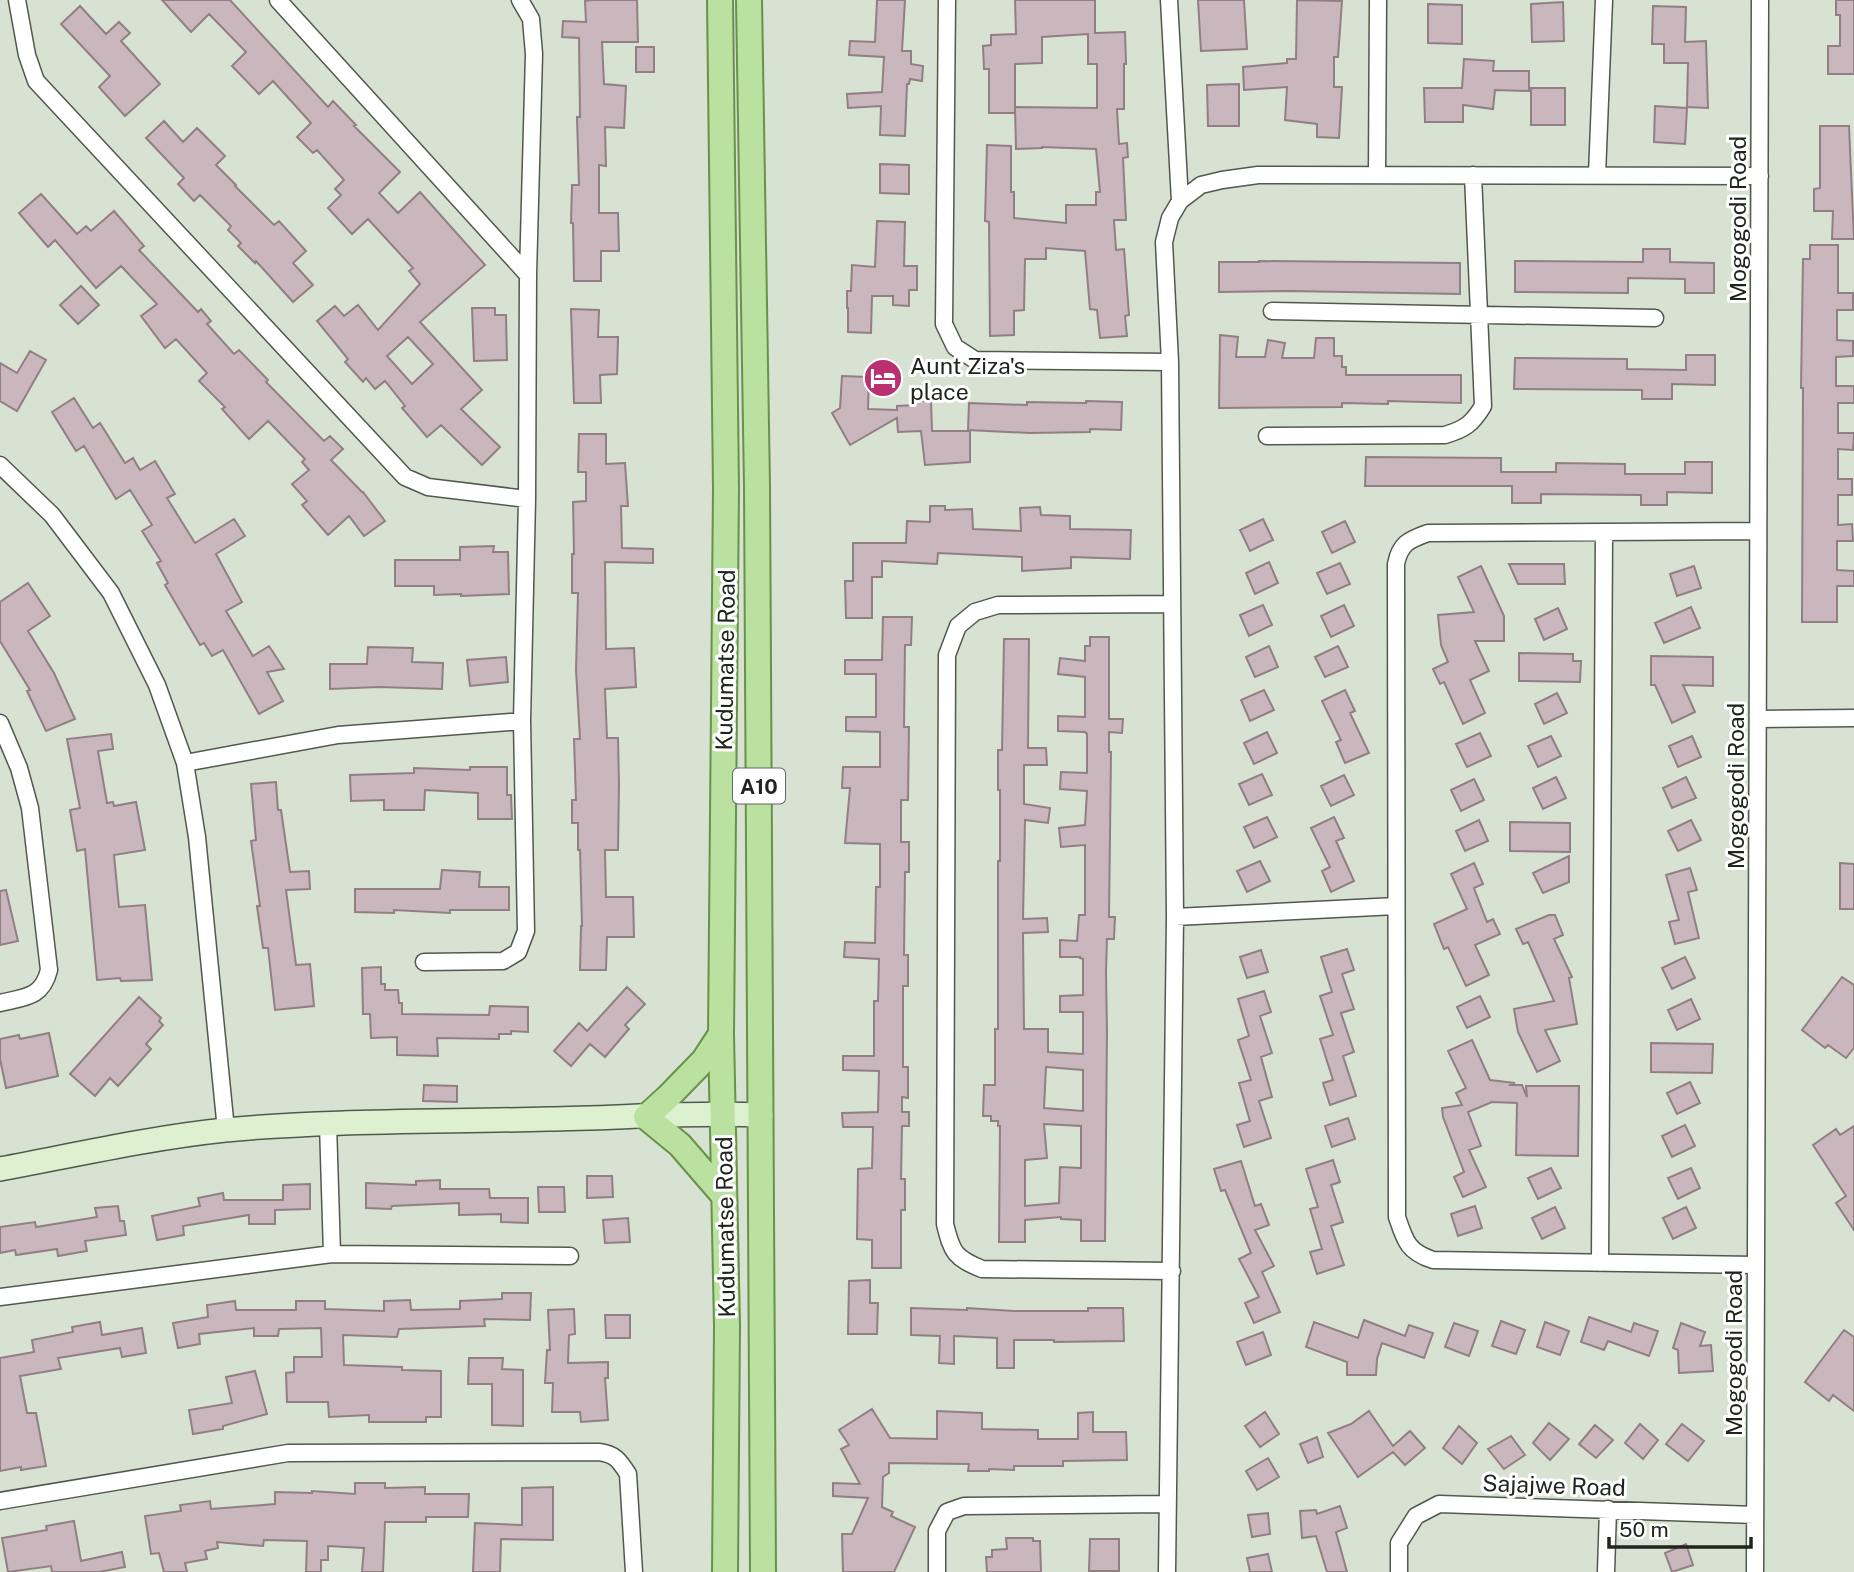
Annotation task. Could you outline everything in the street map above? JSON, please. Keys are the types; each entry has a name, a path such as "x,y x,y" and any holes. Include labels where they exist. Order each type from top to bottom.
{"main road":[{"name":"Kudumatse Road","path":"720,0 726,488 721,1034 727,1326 725,1572"},
{"name":"Kudumatse Road","path":"749,0 757,486 763,1572"},
{"path":"721,1034 704,1060 646,1117 680,1145 724,1196"}],"street":[{"path":"17,0 27,55 36,81 405,477 428,487 527,499"},
{"path":"278,0 528,275"},
{"path":"424,962 503,961 519,953 527,931 522,722 534,54 531,19 520,0"},
{"path":"947,0 944,324 955,347 975,360 1170,362"},
{"path":"1169,0 1180,201"},
{"path":"1377,174 1378,0"},
{"path":"1597,176 1604,0"},
{"name":"Mogogodi Road","path":"1755,1572 1760,0"},
{"path":"1167,1572 1175,917 1170,362 1164,242 1170,218 1180,201 1201,185 1258,175 1760,176"},
{"path":"1267,436 1445,435 1461,430 1475,420 1483,406 1474,176"},
{"path":"1272,311 1655,318"},
{"path":"0,465 52,515 111,593 157,685 185,762 197,837 226,1130"},
{"path":"1756,1265 1433,1261 1419,1255 1405,1242 1397,1217 1396,565 1399,550 1412,539 1428,533 1758,531"},
{"path":"1600,1263 1604,532"},
{"path":"1172,604 998,605 975,612 958,626 947,655 945,1183 945,1224 950,1246 962,1261 982,1269 1172,1271"},
{"path":"1758,719 1854,718"},
{"path":"185,762 338,735 522,722"},
{"path":"0,723 19,768 30,808 49,970 45,985 32,995 0,1003"},
{"path":"1175,917 1396,906"},
{"path":"0,1170 177,1136 226,1130 328,1124 761,1115"},
{"path":"328,1124 332,1254"},
{"path":"0,1297 332,1254 570,1256"},
{"path":"0,1501 288,1453 599,1452 611,1454 628,1474 634,1572"},
{"path":"937,1572 937,1531 947,1512 964,1506 1167,1504"},
{"name":"Sajajwe Road","path":"1399,1572 1399,1543 1416,1516 1438,1504 1755,1515"},
{"path":"1606,1572 1608,1509"}],"building":[{"path":"162,0 230,0 328,107 333,101 400,172 379,193 398,213 420,192 485,265 420,322 482,390 461,409 500,447 482,465 441,425 427,437 402,408 405,406 385,381 375,389 366,378 363,382 345,362 348,359 317,321 335,306 344,316 358,305 378,330 420,284 409,271 413,268 368,219 352,234 328,208 341,195 335,189 344,180 317,150 313,153 297,137 311,123 273,81 259,94 232,66 246,52 209,14 191,32","holes":["408,337 433,364 412,384 387,356"]},
{"path":"637,0 638,42 602,42 604,84 626,86 624,128 605,127 606,166 599,165 599,213 618,213 619,251 601,251 601,281 574,281 571,223 572,185 579,185 579,38 562,37 563,21 586,22 585,1"},
{"path":"877,0 905,0 902,51 911,51 911,64 923,66 922,81 910,79 907,84 905,136 880,135 881,106 848,108 847,94 882,92 884,57 849,55 850,41 875,42"},
{"path":"1015,0 1095,0 1095,33 1125,32 1124,109 1117,109 1119,144 1127,143 1128,157 1123,158 1126,220 1114,220 1116,250 1124,249 1129,315 1125,316 1127,336 1100,338 1097,310 1090,309 1085,251 1046,248 1046,259 1025,259 1024,310 1014,311 1014,335 990,336 989,222 985,221 987,145 1011,146 1014,218 1066,223 1066,205 1096,205 1096,192 1100,192 1096,149 1016,149 1015,107 1015,113 989,113 989,69 984,69 983,46 991,45 991,35 1016,34","holes":["1088,34 1088,64 1097,64 1097,108 1015,107 1015,64 1042,63 1042,37"]},
{"path":"1198,0 1244,0 1247,49 1201,51"},
{"path":"1297,0 1342,1 1338,57 1334,57 1334,87 1342,87 1339,138 1317,137 1317,124 1285,120 1287,87 1244,90 1243,67 1287,63 1287,59 1296,59"},
{"path":"1836,0 1854,0 1854,74 1828,74 1828,46 1840,46 1840,15 1836,15"},
{"path":"1563,2 1564,41 1532,42 1531,4"},
{"path":"1428,4 1462,5 1462,44 1428,43"},
{"path":"80,6 106,34 119,22 130,33 121,41 160,84 125,116 99,87 110,76 61,24"},
{"path":"1653,6 1686,7 1685,42 1706,41 1708,108 1687,107 1688,63 1664,63 1664,44 1652,44"},
{"path":"636,47 654,47 654,72 636,72"},
{"path":"1464,59 1494,61 1493,71 1529,71 1529,91 1495,90 1493,109 1463,105 1463,122 1425,122 1424,88 1462,88"},
{"path":"1239,84 1239,126 1208,126 1207,85"},
{"path":"1531,88 1565,88 1565,125 1531,125"},
{"path":"1655,106 1687,108 1685,144 1654,142"},
{"path":"164,121 183,142 197,128 225,156 216,165 274,225 279,221 306,251 293,263 313,285 293,302 256,261 255,263 238,246 241,243 228,230 231,226 200,195 194,201 178,184 184,178 146,138"},
{"path":"1820,126 1849,126 1854,239 1832,239 1833,211 1814,211 1814,189 1820,188"},
{"path":"880,164 909,165 909,194 880,193"},
{"path":"41,194 77,234 86,226 91,231 114,211 144,246 139,250 198,312 201,309 211,321 207,324 234,354 239,350 268,380 266,382 324,441 330,436 343,449 331,460 363,492 385,521 364,536 349,516 328,535 302,505 307,501 292,484 309,470 302,462 305,459 268,421 249,439 222,409 225,407 199,381 207,373 176,339 165,348 141,316 157,304 121,266 96,288 55,240 48,247 19,213"},
{"path":"877,221 905,222 904,266 917,266 917,290 909,290 909,306 893,305 893,296 872,296 871,333 848,332 847,291 851,291 852,265 875,267"},
{"path":"1810,245 1838,245 1838,293 1853,293 1853,310 1837,310 1837,340 1853,341 1853,356 1836,357 1836,386 1854,386 1854,403 1838,403 1838,433 1854,433 1854,436 1853,450 1838,449 1838,479 1852,479 1852,495 1838,495 1838,525 1852,524 1853,541 1837,541 1837,570 1854,571 1854,586 1837,586 1837,622 1802,622 1803,259 1810,259"},
{"path":"1643,249 1670,249 1670,262 1714,263 1714,293 1685,293 1685,279 1628,278 1628,293 1515,292 1515,261 1643,262"},
{"path":"1219,262 1460,263 1460,294 1219,292"},
{"path":"81,286 99,305 78,324 60,305"},
{"path":"472,308 495,308 495,315 506,315 507,360 474,361"},
{"path":"571,309 599,310 598,337 618,337 617,374 600,375 601,403 574,403"},
{"path":"1220,335 1238,337 1236,357 1265,357 1268,340 1285,343 1282,358 1314,358 1316,338 1334,338 1334,356 1342,356 1342,367 1346,367 1346,375 1461,375 1461,403 1388,401 1388,404 1342,403 1342,407 1219,408"},
{"path":"30,351 46,360 17,411 0,401 0,363 17,373"},
{"path":"1686,355 1715,355 1715,385 1672,384 1672,399 1642,399 1642,390 1514,389 1515,358 1627,359 1627,369 1686,370"},
{"path":"842,376 869,377 868,409 897,410 897,406 916,405 916,401 931,401 932,431 970,431 970,462 925,465 921,431 898,432 897,418 850,445 832,413 840,408"},
{"path":"74,398 93,428 100,423 125,463 133,458 140,470 155,461 175,494 167,498 195,543 234,519 245,536 216,554 242,602 226,611 253,656 269,646 284,669 267,672 283,701 259,714 223,650 212,656 204,643 200,645 165,585 168,583 157,563 161,561 142,531 152,525 130,490 116,499 84,446 76,451 52,412"},
{"path":"1027,402 1122,402 1121,430 1029,433 968,430 969,403 1027,405"},
{"path":"579,434 606,434 606,464 625,463 628,506 621,506 622,548 653,549 653,563 605,562 606,649 634,648 636,687 605,689 607,738 618,738 619,784 618,850 605,850 606,897 633,897 634,937 607,937 606,970 580,970 580,850 578,823 572,823 572,800 576,800 574,739 580,739 576,670 578,593 572,593 573,502 586,501 586,472 578,472"},
{"path":"1366,457 1501,458 1501,472 1556,472 1556,463 1625,464 1625,474 1685,474 1685,462 1712,462 1712,493 1667,492 1667,505 1641,505 1641,495 1541,494 1541,503 1512,503 1512,486 1365,486"},
{"path":"930,506 945,506 945,510 972,509 973,529 1021,531 1020,508 1040,507 1041,515 1070,516 1070,529 1131,530 1130,559 1071,557 1071,568 1022,571 1022,557 938,553 937,564 882,561 882,577 872,577 872,618 846,618 845,581 853,581 853,543 906,543 907,521 930,522"},
{"path":"1263,519 1273,540 1250,551 1240,530"},
{"path":"1345,521 1355,542 1332,553 1322,532"},
{"path":"494,546 493,552 508,552 509,594 434,595 434,586 395,586 395,560 460,560 460,547"},
{"path":"1269,562 1278,583 1255,594 1246,573"},
{"path":"1340,563 1350,584 1327,594 1317,573"},
{"path":"1509,564 1564,564 1565,584 1518,584"},
{"path":"1481,566 1504,616 1504,641 1475,641 1489,671 1470,680 1485,713 1463,724 1444,682 1440,684 1433,669 1448,662 1441,645 1438,615 1474,612 1458,577"},
{"path":"1694,566 1701,588 1677,596 1670,574"},
{"path":"28,583 50,616 28,631 54,673 75,719 46,731 27,691 30,690 0,641 0,602"},
{"path":"1263,605 1272,625 1249,636 1240,615"},
{"path":"1344,605 1354,626 1331,637 1321,616"},
{"path":"1691,607 1700,628 1664,643 1655,623"},
{"path":"1558,608 1567,629 1544,640 1535,619"},
{"path":"883,617 912,617 911,645 905,645 904,727 909,727 908,800 901,800 901,842 909,842 909,872 905,872 904,955 908,955 908,986 903,986 903,1067 908,1067 908,1098 902,1097 902,1112 909,1112 909,1126 902,1126 901,1179 905,1179 905,1210 901,1210 901,1268 872,1268 872,1240 857,1239 858,1169 872,1168 873,1127 843,1127 842,1113 878,1112 879,1071 843,1070 843,1056 874,1056 874,1001 878,1001 879,959 844,957 845,942 875,943 876,887 880,887 880,844 845,843 850,788 842,788 843,767 880,767 880,732 846,731 846,717 876,717 876,674 845,674 845,660 882,660"},
{"path":"1090,637 1109,637 1109,719 1123,719 1122,733 1109,732 1109,917 1115,917 1114,939 1107,939 1106,971 1105,1241 1081,1241 1081,1220 1061,1217 1025,1220 1025,1242 999,1242 1000,1126 998,1121 991,1121 991,1116 983,1116 984,1085 995,1085 995,1029 998,1029 998,750 1002,750 1004,639 1029,639 1028,748 1046,748 1047,765 1024,765 1024,804 1050,808 1048,823 1025,820 1023,919 1047,918 1048,932 1023,933 1024,1029 1048,1029 1048,1052 1083,1054 1083,1012 1060,1012 1060,996 1083,995 1083,959 1060,957 1060,940 1077,941 1079,915 1085,915 1085,845 1061,847 1059,828 1085,825 1087,791 1060,789 1061,772 1087,773 1087,734 1058,731 1058,716 1085,717 1085,677 1058,674 1060,658 1085,661 1085,646 1090,646","holes":["1046,1067 1083,1070 1083,1111 1044,1108","1044,1124 1081,1126 1081,1168 1060,1167 1059,1203 1025,1206 1025,1160 1047,1158"]},
{"path":"1269,646 1278,667 1255,677 1246,657"},
{"path":"1338,646 1348,667 1325,677 1315,657"},
{"path":"368,647 413,648 412,662 443,663 442,689 330,689 330,664 367,664"},
{"path":"1519,653 1573,654 1573,661 1581,661 1580,682 1519,681"},
{"path":"1651,656 1713,657 1713,686 1683,685 1695,712 1672,723 1655,685 1651,685"},
{"path":"506,657 508,682 470,686 467,660"},
{"path":"1264,690 1274,710 1250,721 1241,700"},
{"path":"1345,690 1355,711 1350,713 1369,753 1345,763 1336,742 1341,740 1322,701"},
{"path":"1557,693 1567,713 1544,724 1535,704"},
{"path":"1267,732 1277,753 1254,764 1244,743"},
{"path":"1480,733 1491,756 1467,767 1456,744"},
{"path":"111,734 113,749 98,751 107,803 113,802 114,806 136,802 145,850 114,855 119,907 145,905 152,980 97,980 85,849 77,851 70,810 80,808 67,739"},
{"path":"1551,736 1561,756 1538,767 1528,746"},
{"path":"1692,736 1701,757 1678,767 1669,746"},
{"path":"470,767 507,767 507,795 511,795 512,819 478,819 478,793 425,790 424,810 384,810 384,800 351,801 350,775 414,773 414,768 470,770"},
{"path":"1262,774 1272,795 1249,805 1239,784"},
{"path":"1344,775 1354,795 1331,806 1321,786"},
{"path":"1556,777 1566,798 1543,809 1533,788"},
{"path":"1686,777 1696,798 1672,808 1663,788"},
{"path":"1474,779 1484,800 1461,811 1451,790"},
{"path":"276,782 278,810 281,810 290,872 309,871 310,889 286,890 296,965 310,964 314,1006 275,1010 268,948 263,948 257,906 260,906 251,841 256,840 251,784"},
{"path":"1267,817 1277,837 1254,848 1244,827"},
{"path":"1334,817 1344,838 1336,841 1354,881 1331,892 1322,871 1330,867 1311,828"},
{"path":"1479,820 1488,841 1465,851 1456,831"},
{"path":"1691,820 1701,840 1678,851 1668,831"},
{"path":"1510,822 1570,823 1570,852 1510,851"},
{"path":"1569,856 1569,882 1543,893 1533,873"},
{"path":"1260,861 1270,881 1247,892 1237,871"},
{"path":"1474,863 1483,884 1474,888 1487,922 1493,919 1500,934 1475,945 1489,975 1466,986 1448,947 1444,949 1434,924 1467,909 1451,874"},
{"path":"1840,863 1854,864 1854,909 1840,909"},
{"path":"1690,868 1697,890 1688,892 1699,938 1675,944 1669,922 1679,920 1666,875"},
{"path":"442,870 480,872 479,887 509,887 509,910 450,910 450,913 394,910 394,913 355,912 355,889 440,889"},
{"path":"6,890 18,941 0,945 0,891"},
{"path":"1555,915 1563,935 1554,939 1572,977 1569,978 1577,1024 1545,1030 1560,1061 1537,1072 1518,1032 1514,1009 1554,1001 1528,942 1523,944 1516,929"},
{"path":"1347,949 1354,970 1342,974 1354,1009 1341,1013 1354,1052 1343,1056 1356,1096 1330,1105 1323,1083 1333,1080 1320,1039 1333,1035 1320,996 1332,992 1321,957"},
{"path":"1261,950 1268,972 1247,978 1240,957"},
{"path":"1685,957 1695,978 1672,989 1662,968"},
{"path":"381,967 381,984 385,984 385,990 398,990 402,1014 489,1015 490,1006 528,1007 528,1032 511,1031 511,1034 499,1034 499,1039 437,1038 438,1056 397,1055 397,1037 371,1038 370,1014 363,1014 362,968"},
{"path":"1842,977 1854,985 1854,1048 1846,1058 1828,1045 1825,1048 1802,1030"},
{"path":"627,987 645,1004 625,1025 629,1029 605,1057 590,1044 571,1066 554,1051 579,1023 587,1031"},
{"path":"1264,991 1271,1012 1260,1016 1272,1053 1261,1057 1272,1097 1259,1101 1271,1138 1244,1147 1237,1125 1250,1121 1239,1083 1251,1080 1238,1040 1249,1036 1238,999"},
{"path":"1480,996 1490,1017 1467,1028 1457,1007"},
{"path":"139,997 161,1018 159,1021 163,1025 146,1044 151,1049 118,1086 110,1078 95,1096 70,1074"},
{"path":"1691,999 1700,1019 1677,1030 1668,1010"},
{"path":"49,1033 58,1076 6,1088 0,1059 0,1039 19,1035 20,1039"},
{"path":"1472,1040 1490,1080 1522,1085 1527,1097 1526,1086 1579,1086 1578,1156 1516,1155 1517,1103 1492,1102 1468,1112 1481,1146 1469,1150 1486,1187 1463,1197 1454,1177 1464,1172 1442,1108 1462,1105 1456,1093 1466,1088 1448,1051"},
{"path":"1651,1043 1713,1044 1712,1073 1651,1072"},
{"path":"1690,1082 1700,1103 1677,1114 1667,1093"},
{"path":"424,1085 457,1086 457,1102 423,1101"},
{"path":"1348,1118 1355,1139 1332,1147 1325,1126"},
{"path":"1685,1125 1695,1146 1672,1157 1662,1136"},
{"path":"1854,1126 1854,1230 1836,1203 1846,1196 1813,1145 1836,1129 1840,1135"},
{"path":"1333,1160 1340,1182 1331,1185 1343,1222 1331,1226 1344,1265 1317,1274 1310,1252 1322,1249 1310,1209 1318,1207 1306,1169"},
{"path":"1241,1161 1255,1206 1261,1204 1269,1225 1255,1230 1274,1266 1262,1272 1280,1312 1254,1323 1245,1303 1259,1297 1239,1259 1251,1253 1225,1190 1221,1191 1214,1169"},
{"path":"1551,1168 1561,1188 1538,1199 1528,1178"},
{"path":"1691,1168 1700,1188 1678,1199 1668,1178"},
{"path":"587,1176 612,1176 613,1197 587,1198"},
{"path":"440,1180 440,1189 489,1189 490,1198 528,1198 528,1223 501,1222 501,1214 459,1215 459,1203 392,1206 391,1209 366,1208 366,1183 416,1185 416,1181"},
{"path":"310,1184 310,1209 275,1210 275,1224 249,1224 249,1215 183,1226 184,1235 157,1240 152,1216 200,1206 198,1198 223,1193 224,1200 283,1200 283,1185"},
{"path":"538,1187 564,1187 565,1212 539,1212"},
{"path":"118,1206 126,1235 85,1241 87,1251 58,1256 57,1249 16,1255 15,1250 0,1253 0,1227 35,1222 36,1227 97,1217 95,1208"},
{"path":"1475,1206 1482,1228 1458,1236 1451,1214"},
{"path":"1555,1207 1565,1228 1542,1239 1532,1218"},
{"path":"1686,1207 1696,1228 1673,1239 1663,1218"},
{"path":"628,1218 630,1242 605,1243 603,1220"},
{"path":"870,1280 870,1303 878,1303 877,1334 848,1334 849,1281"},
{"path":"502,1293 531,1293 530,1320 484,1319 485,1326 399,1329 397,1337 343,1335 344,1365 441,1371 441,1417 426,1417 426,1422 369,1422 369,1415 329,1417 328,1402 287,1402 286,1373 294,1372 294,1357 322,1357 321,1328 279,1329 278,1336 254,1336 254,1328 199,1334 200,1344 178,1348 173,1323 208,1317 207,1305 235,1301 236,1310 296,1310 296,1301 325,1301 325,1309 384,1311 384,1301 410,1300 411,1310 460,1309 460,1301 502,1299"},
{"path":"911,1308 1088,1311 1088,1308 1123,1308 1124,1341 1014,1340 1014,1368 997,1368 997,1338 954,1336 954,1364 939,1363 940,1336 911,1335"},
{"path":"574,1309 575,1334 569,1335 568,1363 608,1362 608,1378 605,1378 608,1420 581,1422 580,1412 552,1412 553,1383 545,1383 547,1350 550,1350 548,1310"},
{"path":"605,1315 630,1315 630,1338 606,1338"},
{"path":"1589,1317 1631,1332 1634,1323 1658,1331 1649,1356 1608,1341 1604,1350 1581,1342"},
{"path":"1364,1320 1405,1336 1409,1325 1433,1333 1424,1358 1382,1343 1376,1375 1347,1375 1347,1362 1306,1347 1314,1322 1358,1338"},
{"path":"1501,1321 1525,1330 1516,1354 1492,1346"},
{"path":"100,1322 102,1335 142,1328 146,1353 122,1357 120,1348 58,1358 61,1369 20,1376 27,1413 36,1413 46,1466 0,1471 0,1358 34,1352 32,1340 73,1332 72,1327"},
{"path":"1545,1322 1569,1331 1560,1355 1537,1347"},
{"path":"1454,1323 1478,1331 1469,1356 1445,1347"},
{"path":"1681,1323 1705,1332 1700,1346 1711,1345 1713,1371 1679,1373 1678,1350 1673,1348"},
{"path":"1844,1330 1854,1337 1854,1411 1833,1395 1829,1401 1805,1382"},
{"path":"1263,1332 1271,1355 1246,1365 1237,1342"},
{"path":"469,1358 503,1358 502,1369 523,1370 523,1426 492,1425 492,1384 468,1384"},
{"path":"255,1371 267,1414 223,1426 223,1429 193,1434 189,1410 232,1403 226,1377"},
{"path":"872,1409 890,1438 937,1439 937,1411 982,1413 982,1429 1038,1430 1038,1439 1078,1439 1078,1413 1093,1412 1093,1432 1126,1432 1127,1460 1063,1461 1063,1466 1014,1466 1014,1470 989,1471 968,1471 969,1464 889,1463 889,1473 883,1477 882,1507 893,1512 891,1516 915,1527 894,1572 843,1572 842,1534 852,1534 868,1498 833,1496 833,1483 860,1484 841,1449 849,1445 839,1430"},
{"path":"1369,1411 1393,1446 1410,1431 1425,1448 1405,1465 1393,1452 1358,1477 1328,1433 1351,1424"},
{"path":"1265,1412 1279,1434 1260,1447 1245,1426"},
{"path":"1549,1423 1569,1439 1550,1460 1533,1443"},
{"path":"1640,1424 1658,1440 1643,1459 1625,1443"},
{"path":"1682,1424 1704,1441 1688,1461 1666,1444"},
{"path":"1595,1425 1613,1440 1596,1458 1579,1444"},
{"path":"1459,1426 1477,1443 1462,1464 1443,1448"},
{"path":"1511,1436 1525,1455 1504,1469 1488,1449"},
{"path":"1317,1437 1323,1457 1308,1463 1300,1444"},
{"path":"1268,1458 1279,1477 1257,1490 1246,1471"},
{"path":"355,1483 385,1483 385,1488 425,1487 425,1494 469,1494 468,1517 426,1517 426,1522 385,1522 383,1572 362,1572 364,1548 328,1546 328,1560 321,1560 321,1572 306,1572 307,1541 264,1540 263,1546 217,1542 218,1548 205,1551 207,1559 185,1563 187,1572 164,1572 159,1553 151,1554 145,1516 181,1511 180,1505 210,1501 211,1509 275,1504 275,1492 355,1494"},
{"path":"553,1487 553,1540 501,1539 500,1572 473,1572 475,1523 522,1525 522,1488"},
{"path":"1340,1506 1347,1528 1336,1532 1347,1572 1327,1572 1316,1536 1302,1538 1300,1511 1316,1510 1317,1514"},
{"path":"1268,1513 1270,1534 1252,1537 1248,1515"},
{"path":"74,1521 81,1561 122,1552 125,1567 99,1572 52,1572 51,1566 8,1572 2,1538 47,1530 46,1526"},
{"path":"1006,1538 1033,1538 1033,1541 1040,1541 1041,1572 987,1572 986,1557 992,1557 992,1550 1007,1549"},
{"path":"1090,1539 1119,1539 1119,1571 1089,1571"},
{"path":"1686,1544 1693,1565 1672,1572 1665,1553"},
{"path":"1268,1554 1272,1572 1250,1572 1247,1558"}],"place":[{"name":"Aunt Ziza's place","path":"883,378"}]}
